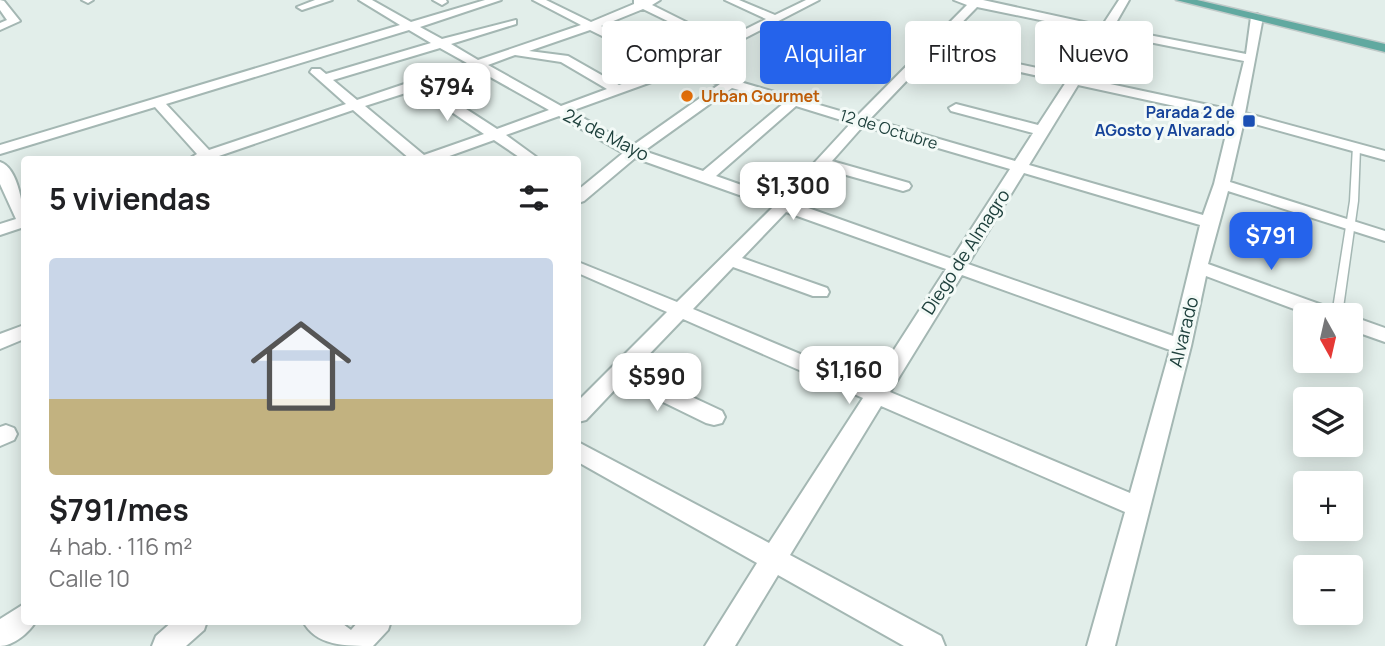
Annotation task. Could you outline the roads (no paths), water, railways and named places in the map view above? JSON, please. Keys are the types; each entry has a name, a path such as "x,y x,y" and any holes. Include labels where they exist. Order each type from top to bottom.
{"main road":[{"path":"1182,0 1385,48"},
{"path":"1213,0 1385,40"}],"street":[{"path":"302,7 327,0"},
{"name":"24 de Mayo","path":"364,0 633,152 1181,346"},
{"path":"0,150 496,0"},
{"name":"12 de Octubre","path":"538,0 602,30"},
{"path":"730,0 775,19"},
{"path":"746,34 814,0"},
{"name":"Diego de Almagro","path":"1111,21 1124,0"},
{"path":"953,21 970,1 1067,21"},
{"path":"210,156 353,104 593,25 644,2 677,21"},
{"path":"0,3 14,21 0,27"},
{"name":"Alvarado","path":"1101,646 1181,346 1209,222 1222,184 1251,60 1257,17"},
{"path":"323,79 512,22"},
{"path":"1153,39 1251,60"},
{"path":"513,53 564,59 618,90"},
{"path":"301,60 415,156"},
{"path":"581,411 677,310 783,206 905,74"},
{"path":"418,83 527,156"},
{"path":"436,156 634,84"},
{"path":"581,192 728,84"},
{"name":"12 de Octubre","path":"738,84 1209,222"},
{"name":"Diego de Almagro","path":"719,646 1072,84"},
{"path":"1088,84 1237,115 1385,156"},
{"path":"704,178 793,101"},
{"path":"158,103 202,156"},
{"path":"956,108 1043,131"},
{"path":"821,163 903,186"},
{"path":"0,167 21,213"},
{"path":"1222,184 1385,236"},
{"path":"0,230 21,221"},
{"path":"729,258 820,292"},
{"path":"1199,267 1296,303"},
{"path":"582,275 677,310 1138,507"},
{"path":"1363,327 1385,335"},
{"path":"0,342 21,333"},
{"path":"618,371 714,417"},
{"path":"581,453 931,646"},
{"path":"0,636 21,619"},
{"path":"166,646 190,625"},
{"path":"322,625 352,646 374,625"}],"lane":[{"path":"1338,303 1350,225 1356,148"}],"place":[{"name":"Urban Gourmet","path":"687,96"},
{"name":"Parada 2 de AGosto y Alvarado","path":"1249,121"}]}
